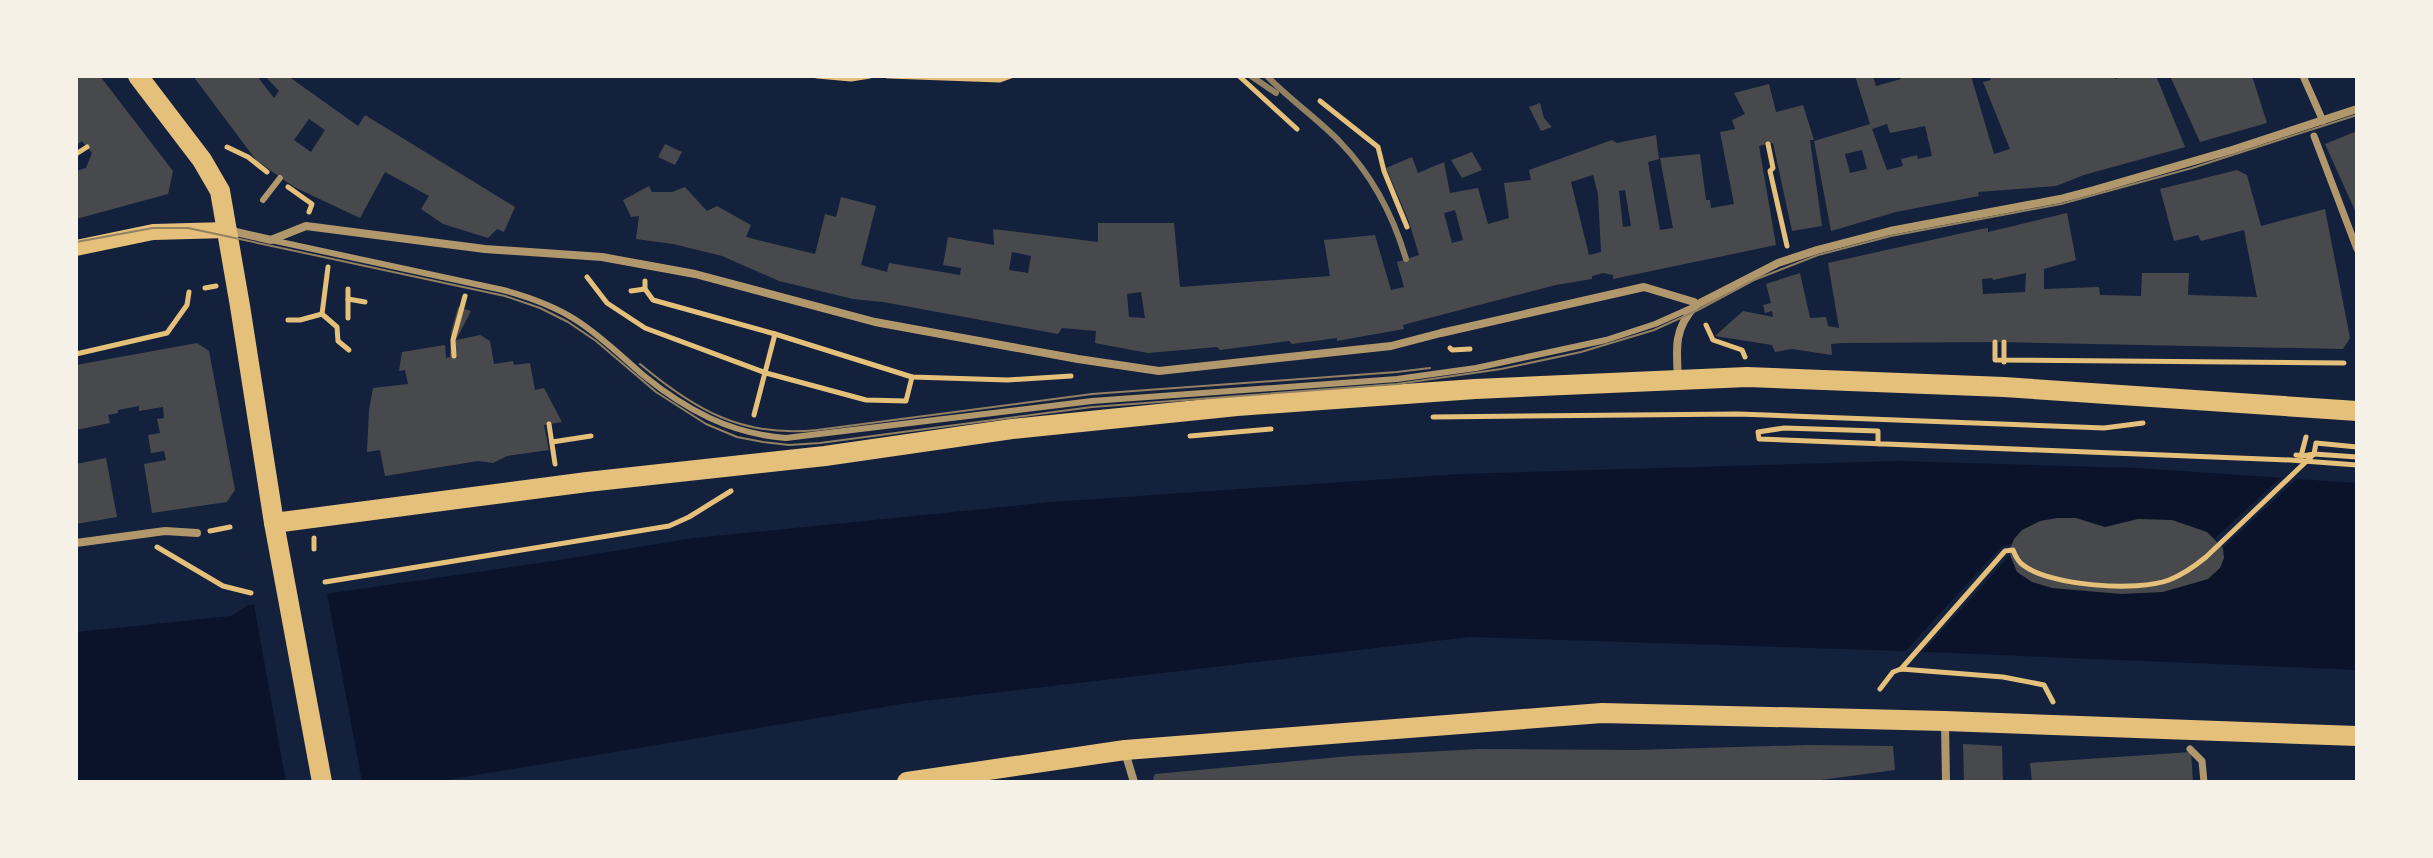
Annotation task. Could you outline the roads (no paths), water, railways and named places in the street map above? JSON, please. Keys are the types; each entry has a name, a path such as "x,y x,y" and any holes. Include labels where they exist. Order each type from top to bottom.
{"main road":[{"path":"138,76 202,160 220,191 283,576 322,782"},
{"path":"76,248 153,232 227,230"},
{"path":"274,523 558,485 825,456 1012,429 1237,406 1475,389 1747,377 1989,387 2357,411"},
{"path":"907,782 1125,750 1602,713 1945,721 2357,736"}],"street":[{"path":"2303,76 2323,121"},
{"path":"1678,379 1677,337 1687,315 1696,305 1778,263 1890,231 2060,199 2209,157 2357,109"},
{"path":"2314,136 2357,249"},
{"path":"227,230 271,240 306,226 485,249 602,257 695,274 875,322 1159,371 1391,346 1644,287 1696,305"},
{"path":"76,543 165,531 197,533"},
{"path":"1945,721 1946,782"},
{"path":"2190,749 2202,761 2204,782"},
{"path":"1125,750 1134,782"}],"lane":[{"path":"263,200 280,178"},
{"path":"271,240 503,290 538,301 575,320 612,346 664,391 704,416 735,430 786,438 1092,401 1397,379 1476,368 1606,340 1655,324 1696,305"}],"water":[{"path":"1899,461 2138,468 2357,483 2357,670 1470,637 907,703 434,782 76,782 76,632 231,616 248,605 694,538 1052,502 1459,474"}],"tram line":[{"path":"76,242 153,228 188,228 505,296 568,322 596,341 656,392 706,424 737,437 789,445 1092,407 1397,384 1501,369 1581,352 1654,330 1754,280 1818,255 1891,236 2061,204 2192,168 2357,115"},
{"path":"640,364 680,395 721,417 766,430 790,431 1092,394 1430,368"}],"railway":[{"path":"1251,76 1276,93"},
{"path":"1267,76 1331,134 1362,168 1388,212 1406,259"}]}
